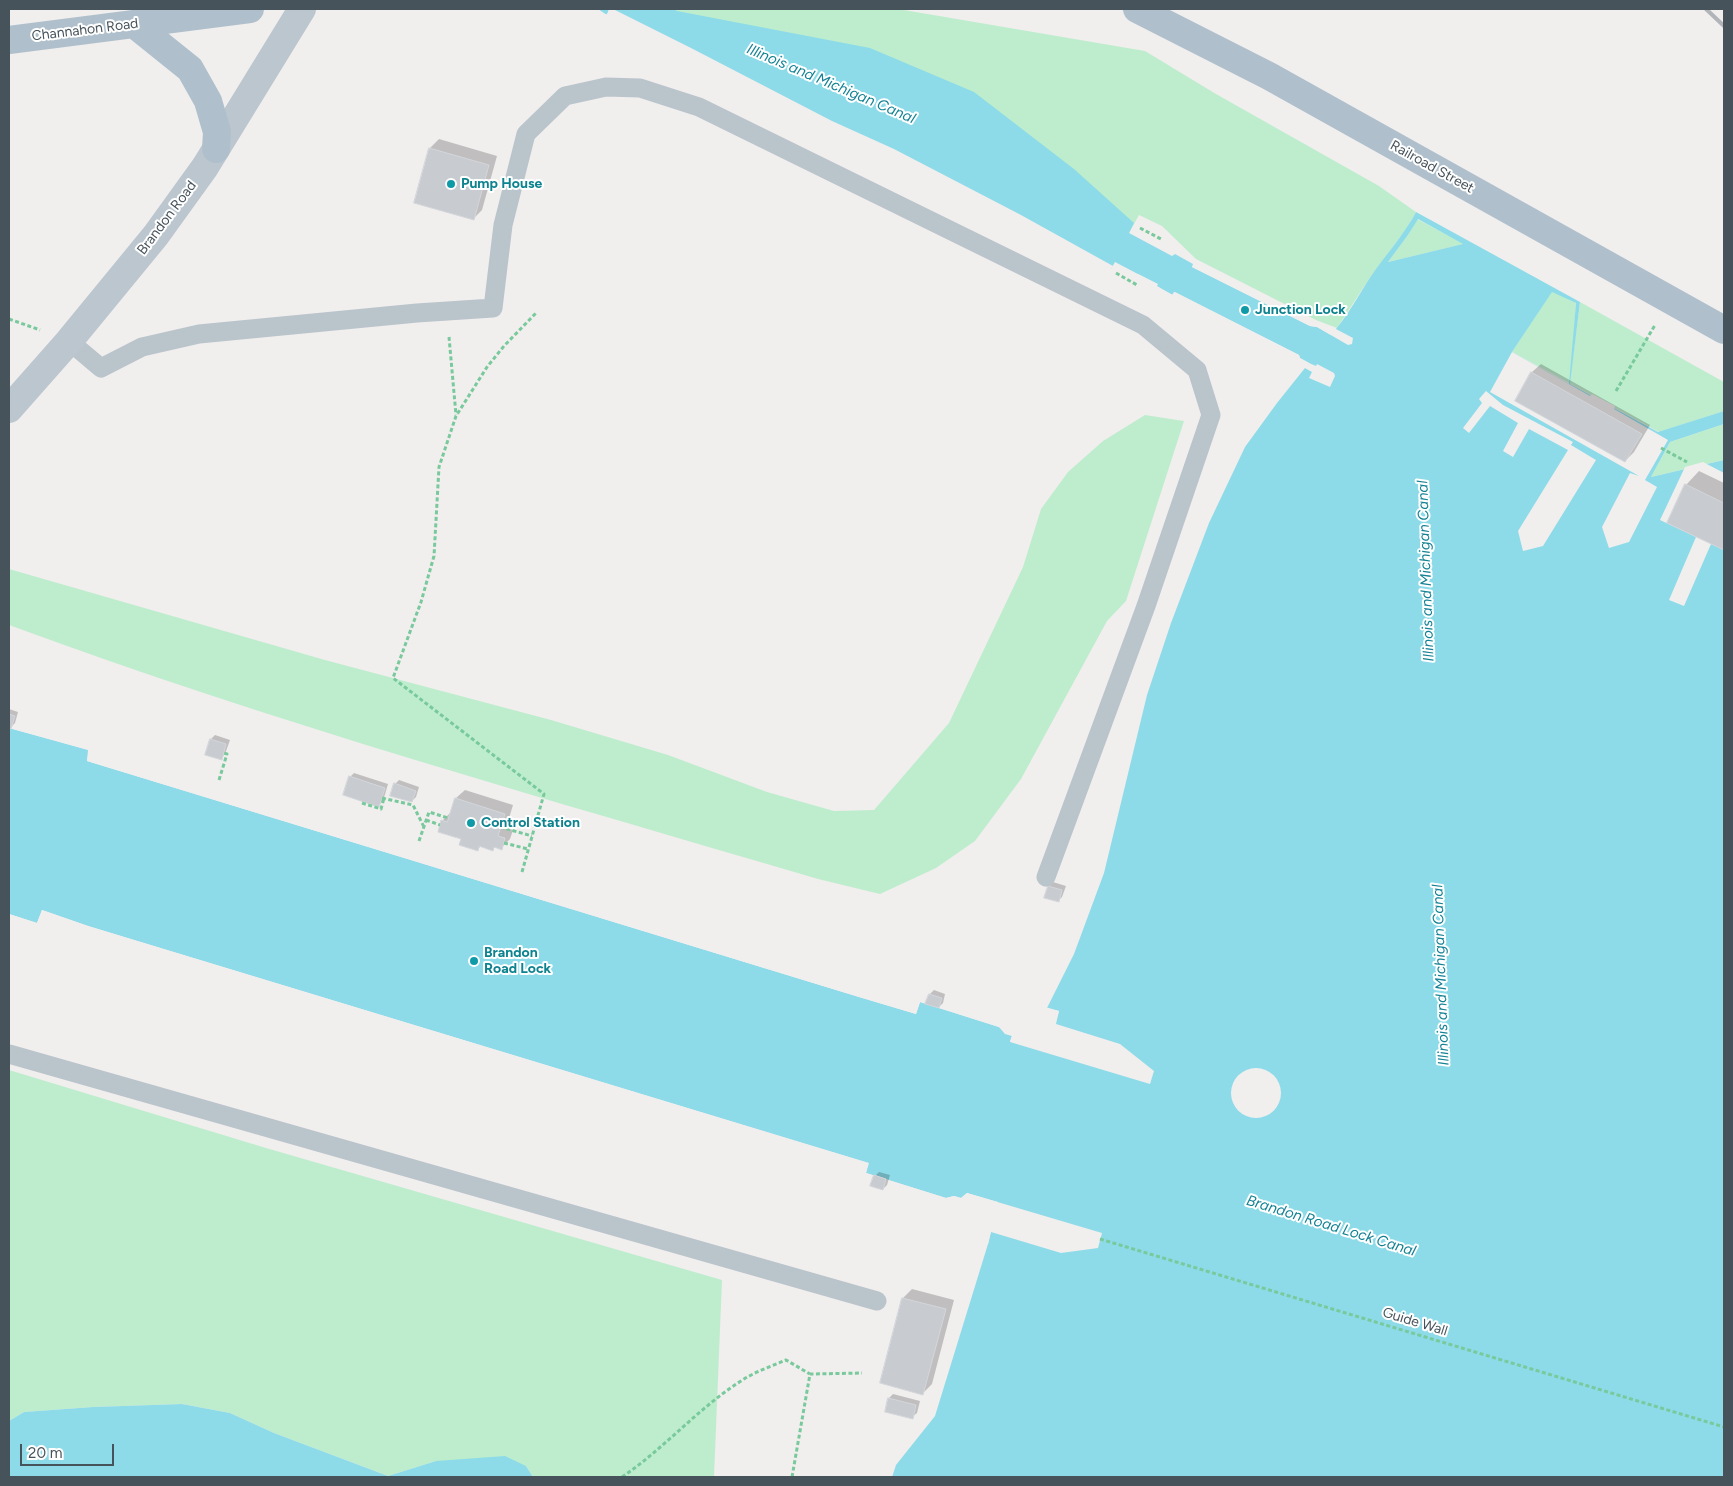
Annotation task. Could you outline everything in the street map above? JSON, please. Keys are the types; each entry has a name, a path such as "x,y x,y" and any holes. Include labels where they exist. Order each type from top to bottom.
{"main road":[{"name":"Channahon Road","path":"9,40 250,9"},
{"name":"Railroad Street","path":"1137,9 1269,76 1724,330"},
{"path":"134,24 190,69 208,101 217,132 216,149"}],"street":[{"name":"Brandon Road","path":"9,409 69,341 156,235 205,167 302,9"}],"lane":[{"path":"69,341 101,368 142,347 199,334 493,308 503,225 526,134 565,96 606,87 640,88 700,107 1143,325 1197,370 1210,415 1146,606 1046,877"},
{"path":"9,1054 877,1301"}],"path":[{"path":"1140,228 1161,239"},
{"path":"1116,273 1137,285"},
{"path":"446,311 456,416"},
{"path":"522,872 544,794 393,678 421,602 434,556 439,467 456,416 487,367 504,346 537,312"},
{"path":"1616,391 1647,338"},
{"path":"1662,448 1687,462"},
{"path":"219,780 227,754 224,753"},
{"path":"362,803 381,809 383,798 413,805 424,828"},
{"path":"419,841 429,812 448,818"},
{"path":"426,820 440,824"},
{"path":"500,827 532,836"},
{"path":"504,842 528,849"},
{"name":"Guide Wall","path":"1100,1239 1724,1427"},
{"path":"622,1477 636,1468 714,1400 746,1378 786,1360 810,1374 862,1373"},
{"path":"792,1477 810,1374"}],"green space":[{"path":"609,9 898,9 1145,51 1216,94 1379,186 1416,212 1407,228 1371,276 1337,328 1316,320 1196,259 1162,226 1139,215 1129,233 984,201"},
{"path":"1417,219 1464,244 1388,262"},
{"path":"1552,291 1576,303 1572,365 1580,302 1724,382 1724,411 1659,432 1512,352"},
{"path":"1145,415 1184,421 1126,601 1107,621 1021,779 975,841 936,868 880,894 818,879 411,759 209,695 9,625 9,569 325,660 551,720 668,755 767,792 834,811 874,810 949,723 1023,567 1041,509 1068,472 1103,441"},
{"path":"1724,424 1724,460 1651,477 1670,442"},
{"path":"9,1070 266,1148 722,1280 714,1477 533,1477 526,1466 436,1461 388,1476 274,1433 230,1413 182,1404 93,1407 24,1412 9,1421"}],"water":[{"path":"598,9 673,9 870,48 974,92 1074,169 1134,223 1129,233 1172,256 1175,254 1193,264 1192,267 1331,335 1416,212 1580,302 1570,384 1658,432 1724,411 1724,424 1670,442 1651,477 1724,460 1724,1477 892,1477 896,1465 935,1416 988,1244 998,1202 967,1193 961,1198 954,1196 946,1198 866,1173 868,1163 88,926 42,910 37,923 9,914 9,728 89,750 87,761 859,997 916,1014 920,1002 999,1027 1012,1036 1010,1041 1046,1052 1059,1011 1047,1008 1074,954 1104,873 1147,695 1171,623 1209,523 1245,447 1309,363 1300,358 1299,355 1175,292 1173,295 1156,286 1157,284 1115,262 1111,269 984,201 616,21","holes":["1418,219 1463,244 1388,262 1408,235","1552,292 1576,303 1569,384 1512,352"]},
{"path":"182,1404 230,1413 274,1433 388,1476 436,1461 505,1456 526,1466 533,1477 9,1477 9,1421 24,1412 93,1407"}],"pier":[{"path":"609,9 613,9 691,48 832,121 894,149 1021,215 1113,266 1109,272 983,203 615,23 602,15 607,14"},
{"path":"1195,261 1195,266 1311,324 1318,324 1331,332 1334,328 1353,338 1352,344 1348,345 1317,327 1310,326 1192,267"},
{"path":"1138,274 1158,284 1157,286 1172,295 1174,292 1299,355 1300,358 1309,363 1316,366 1317,364 1334,373 1335,376 1330,387 1309,378 1312,372 1303,367 1305,364 1298,360 1297,357 1176,295 1172,297 1136,276"},
{"path":"1512,352 1590,396 1592,394 1615,406 1614,409 1668,440 1645,480 1657,487 1629,542 1609,548 1602,527 1630,473 1639,476 1490,392"},
{"path":"1486,391 1503,405 1573,442 1571,445 1596,460 1543,546 1523,551 1518,531 1568,450 1529,429 1513,457 1503,451 1518,423 1490,406 1469,433 1463,428 1482,403 1479,399"},
{"path":"1703,462 1724,473 1724,550 1711,544 1684,606 1669,600 1696,537 1660,520 1685,467"},
{"path":"9,725 89,748 91,750 89,760 860,995 914,1011 920,1000 1000,1024 1007,1032 1014,1035 1013,1040 1044,1049 1056,1013 1046,1010 1045,1007 1059,1011 1056,1024 1120,1044 1154,1071 1150,1084 1010,1042 1012,1036 1005,1034 999,1027 920,1002 916,1014 87,761 88,750 9,728"},
{"path":"42,910 88,926 869,1163 866,1173 946,1198 954,1196 961,1198 967,1193 1102,1233 1098,1248 1061,1253 991,1232 988,1244 985,1244 995,1203 968,1196 962,1201 954,1199 945,1200 865,1175 863,1173 866,1164 87,928 43,913 37,926 9,917 9,914 37,923"},
{"path":"1256,1068 1266,1070 1274,1075 1279,1083 1281,1093 1279,1103 1274,1111 1266,1116 1256,1118 1246,1116 1238,1111 1233,1103 1231,1093 1233,1083 1238,1075 1246,1070"}],"building":[{"name":"Pump House","path":"429,148 489,165 474,220 414,203"},
{"path":"1531,372 1642,434 1625,462 1515,401"},
{"path":"1685,484 1724,503 1724,550 1667,523"},
{"path":"9,714 15,716 11,729 9,728"},
{"path":"210,739 226,744 222,760 205,755"},
{"path":"349,776 385,788 379,807 343,795"},
{"path":"394,783 416,791 412,802 390,796"},
{"name":"Control Station","path":"455,798 505,814 498,836 505,838 502,850 494,847 493,851 479,846 478,851 459,845 461,839 438,832 441,820 447,822"},
{"path":"1048,886 1062,890 1059,902 1044,898"},
{"path":"929,994 942,998 939,1008 925,1004"},
{"path":"874,1175 886,1179 883,1190 870,1186"},
{"path":"902,1298 946,1309 923,1395 880,1383"},
{"path":"888,1398 916,1405 913,1419 885,1412"}],"railway":[{"path":"1706,9 1724,26"}],"place":[{"name":"Pump House","path":"451,184"},
{"name":"Junction Lock","path":"1245,310"},
{"name":"Control Station","path":"471,823"},
{"name":"Brandon Road Lock","path":"474,961"}],"water label":[{"name":"Illinois and Michigan Canal","path":"831,84"},
{"name":"Illinois and Michigan Canal","path":"1426,571"},
{"name":"Illinois and Michigan Canal","path":"1441,975"},
{"name":"Brandon Road Lock Canal","path":"1331,1226"}]}
